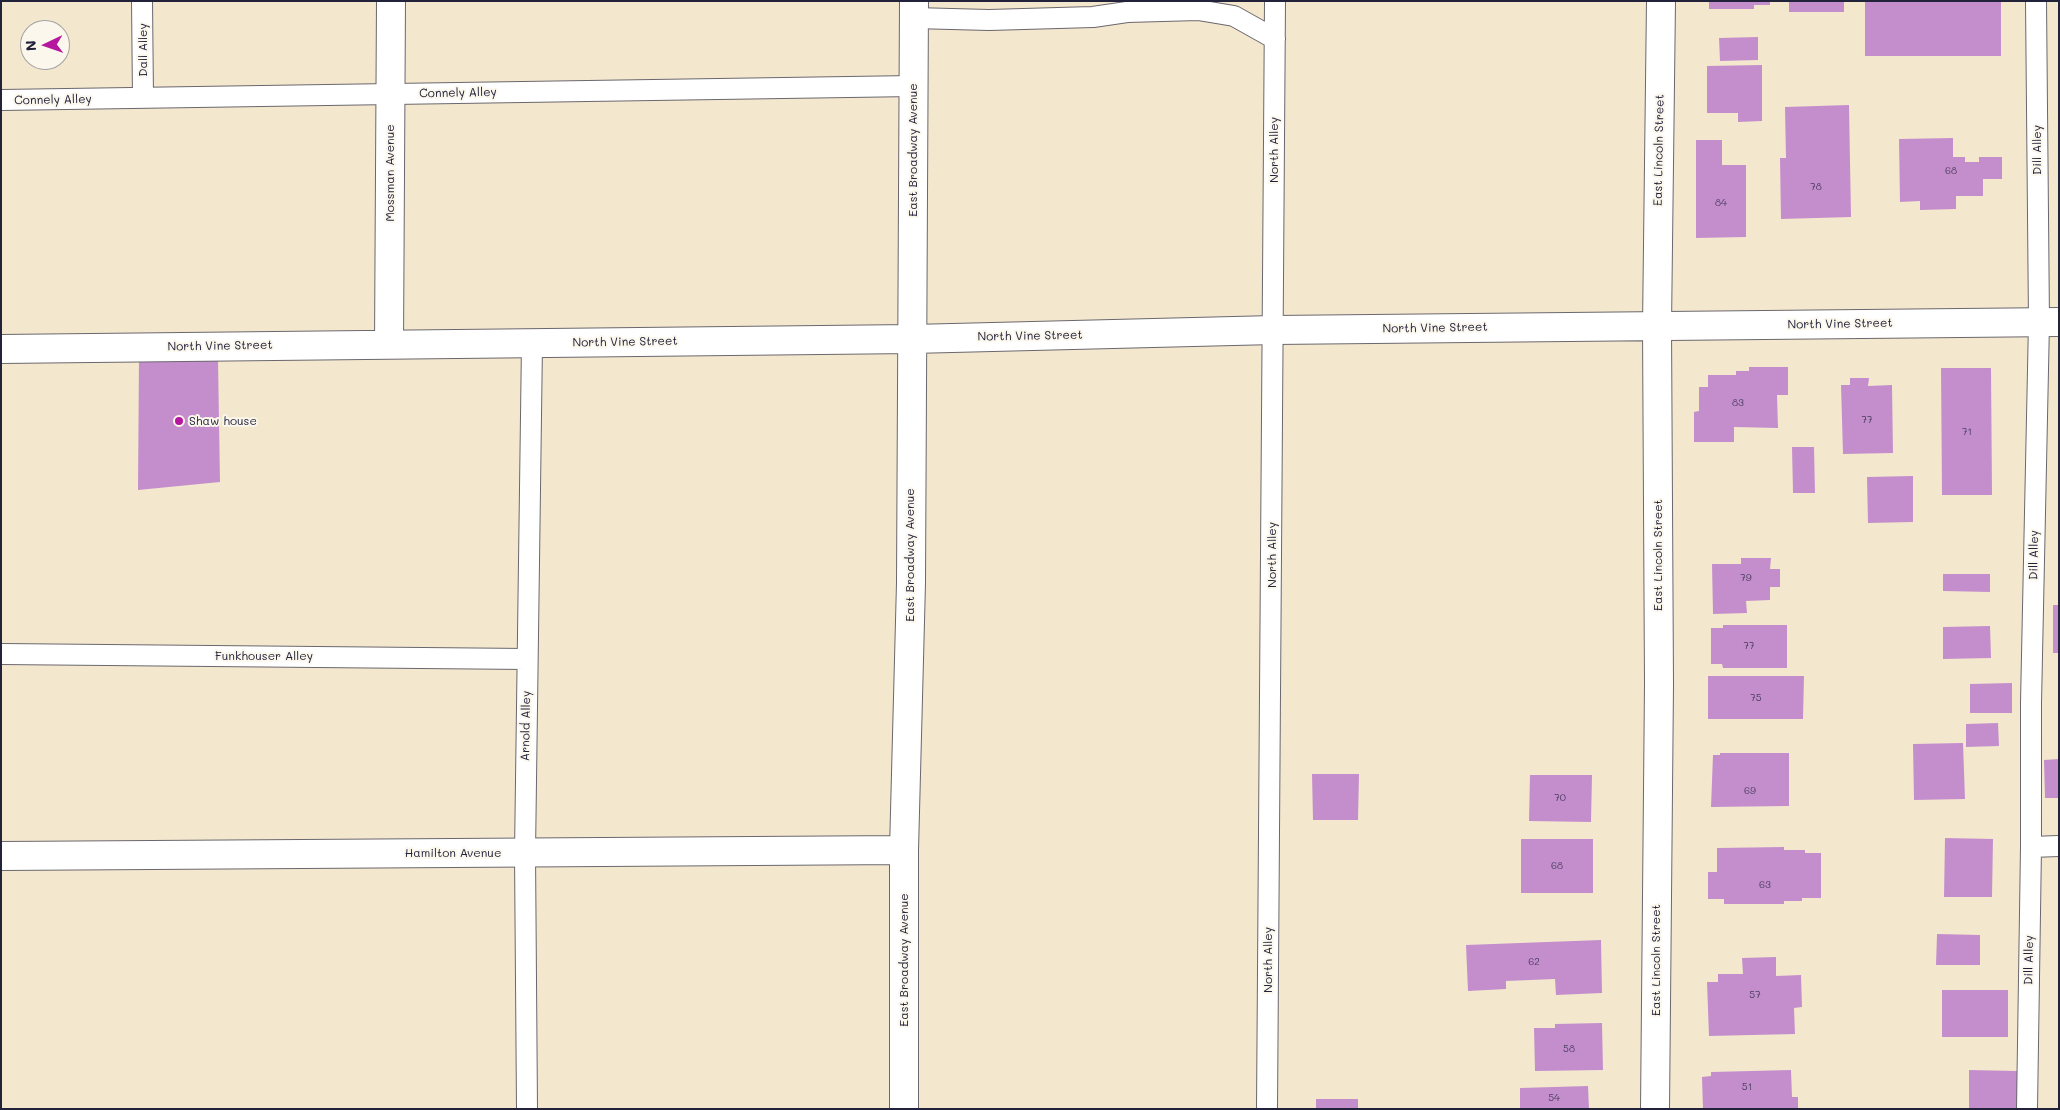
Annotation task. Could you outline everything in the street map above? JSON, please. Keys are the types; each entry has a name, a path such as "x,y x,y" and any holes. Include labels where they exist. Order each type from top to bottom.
{"street":[{"name":"Mossman Avenue","path":"389,344 391,1"},
{"name":"East Lincoln Street","path":"1655,1109 1659,684 1657,326 1661,1"},
{"name":"East Broadway Avenue","path":"904,1109 904,850 910,593 914,10"},
{"name":"North Vine Street","path":"1,349 912,339 1274,330 2049,322"},
{"name":"Hamilton Avenue","path":"1,856 904,850"}],"lane":[{"name":"Dall Alley","path":"142,1 143,98"},
{"name":"North Alley","path":"1267,1109 1275,1"},
{"name":"Dill Alley","path":"2027,1109 2031,693 2049,322 2036,1"},
{"path":"914,10 988,20 1094,18 1127,12 1198,10 1234,16 1275,39"},
{"name":"Connely Alley","path":"1,100 914,86"},
{"name":"Arnold Alley","path":"527,1109 525,853 532,343"},
{"name":"Funkhouser Alley","path":"1,654 527,659"},
{"path":"2031,846 2059,846"}],"building":[{"path":"1709,1 1770,1 1770,5 1754,5 1754,9 1709,9"},
{"path":"1789,1 1844,1 1844,12 1789,12"},
{"path":"1865,1 2001,2 2001,56 1865,56"},
{"path":"1758,37 1758,60 1720,61 1719,38"},
{"path":"1762,65 1762,121 1738,122 1738,113 1707,113 1707,66"},
{"path":"1849,105 1851,217 1781,219 1780,158 1786,158 1785,107"},
{"path":"1953,138 1953,157 1965,157 1965,162 1979,162 1979,157 2002,157 2002,179 1983,179 1983,196 1956,196 1956,209 1920,210 1920,201 1900,202 1899,139"},
{"path":"1696,140 1722,140 1722,165 1746,165 1746,237 1696,238"},
{"name":"Shaw house","path":"139,357 218,360 220,482 138,490"},
{"path":"1749,367 1788,367 1788,395 1777,395 1778,428 1734,427 1734,442 1694,442 1694,412 1699,411 1699,387 1708,387 1708,375 1736,375 1736,371 1749,371"},
{"path":"1941,368 1991,368 1992,495 1942,495"},
{"path":"1850,378 1869,378 1868,386 1892,385 1893,453 1843,454 1841,385 1850,385"},
{"path":"1792,447 1814,447 1815,493 1793,493"},
{"path":"1913,476 1913,522 1868,523 1867,477"},
{"path":"1741,558 1771,558 1770,569 1780,569 1780,587 1770,587 1770,600 1746,601 1747,613 1713,614 1712,564 1741,564"},
{"path":"1943,574 1990,574 1990,592 1943,591"},
{"path":"2053,605 2059,605 2059,653 2053,653"},
{"path":"1723,625 1787,625 1787,668 1723,668 1722,664 1711,664 1711,628 1723,628"},
{"path":"1990,626 1991,658 1943,659 1943,627"},
{"path":"1708,676 1804,676 1803,719 1708,719"},
{"path":"2012,683 2012,713 1970,713 1970,684"},
{"path":"1998,723 1999,746 1966,747 1966,724"},
{"path":"1963,743 1965,799 1914,800 1913,744"},
{"path":"1720,753 1789,753 1789,806 1711,807 1713,755 1720,755"},
{"path":"2059,759 2059,798 2045,798 2044,760"},
{"path":"1312,774 1359,774 1358,820 1313,820"},
{"path":"1530,775 1592,775 1591,822 1529,821"},
{"path":"1945,838 1993,839 1992,897 1944,897"},
{"path":"1521,839 1593,839 1593,893 1521,893"},
{"path":"1784,847 1784,850 1805,850 1805,853 1821,853 1821,898 1802,898 1802,901 1784,901 1784,904 1724,904 1724,899 1708,899 1708,872 1717,872 1717,848"},
{"path":"1937,934 1980,935 1980,965 1936,965"},
{"path":"1601,940 1602,993 1556,995 1555,979 1506,981 1506,989 1468,991 1466,945"},
{"path":"1776,957 1776,976 1801,975 1802,1007 1794,1008 1795,1034 1709,1036 1707,982 1718,982 1718,974 1743,974 1742,958"},
{"path":"1942,990 2008,990 2008,1037 1942,1037"},
{"path":"1602,1023 1603,1070 1535,1071 1534,1028 1555,1028 1555,1024"},
{"path":"1791,1070 1792,1097 1798,1097 1798,1109 1703,1109 1702,1077 1711,1076 1711,1072"},
{"path":"1969,1070 2017,1071 2017,1109 1969,1109"},
{"path":"1588,1086 1589,1109 1520,1109 1520,1088"},
{"path":"1316,1099 1358,1099 1358,1109 1316,1109"}],"place":[{"name":"Shaw house","path":"179,421"}]}
